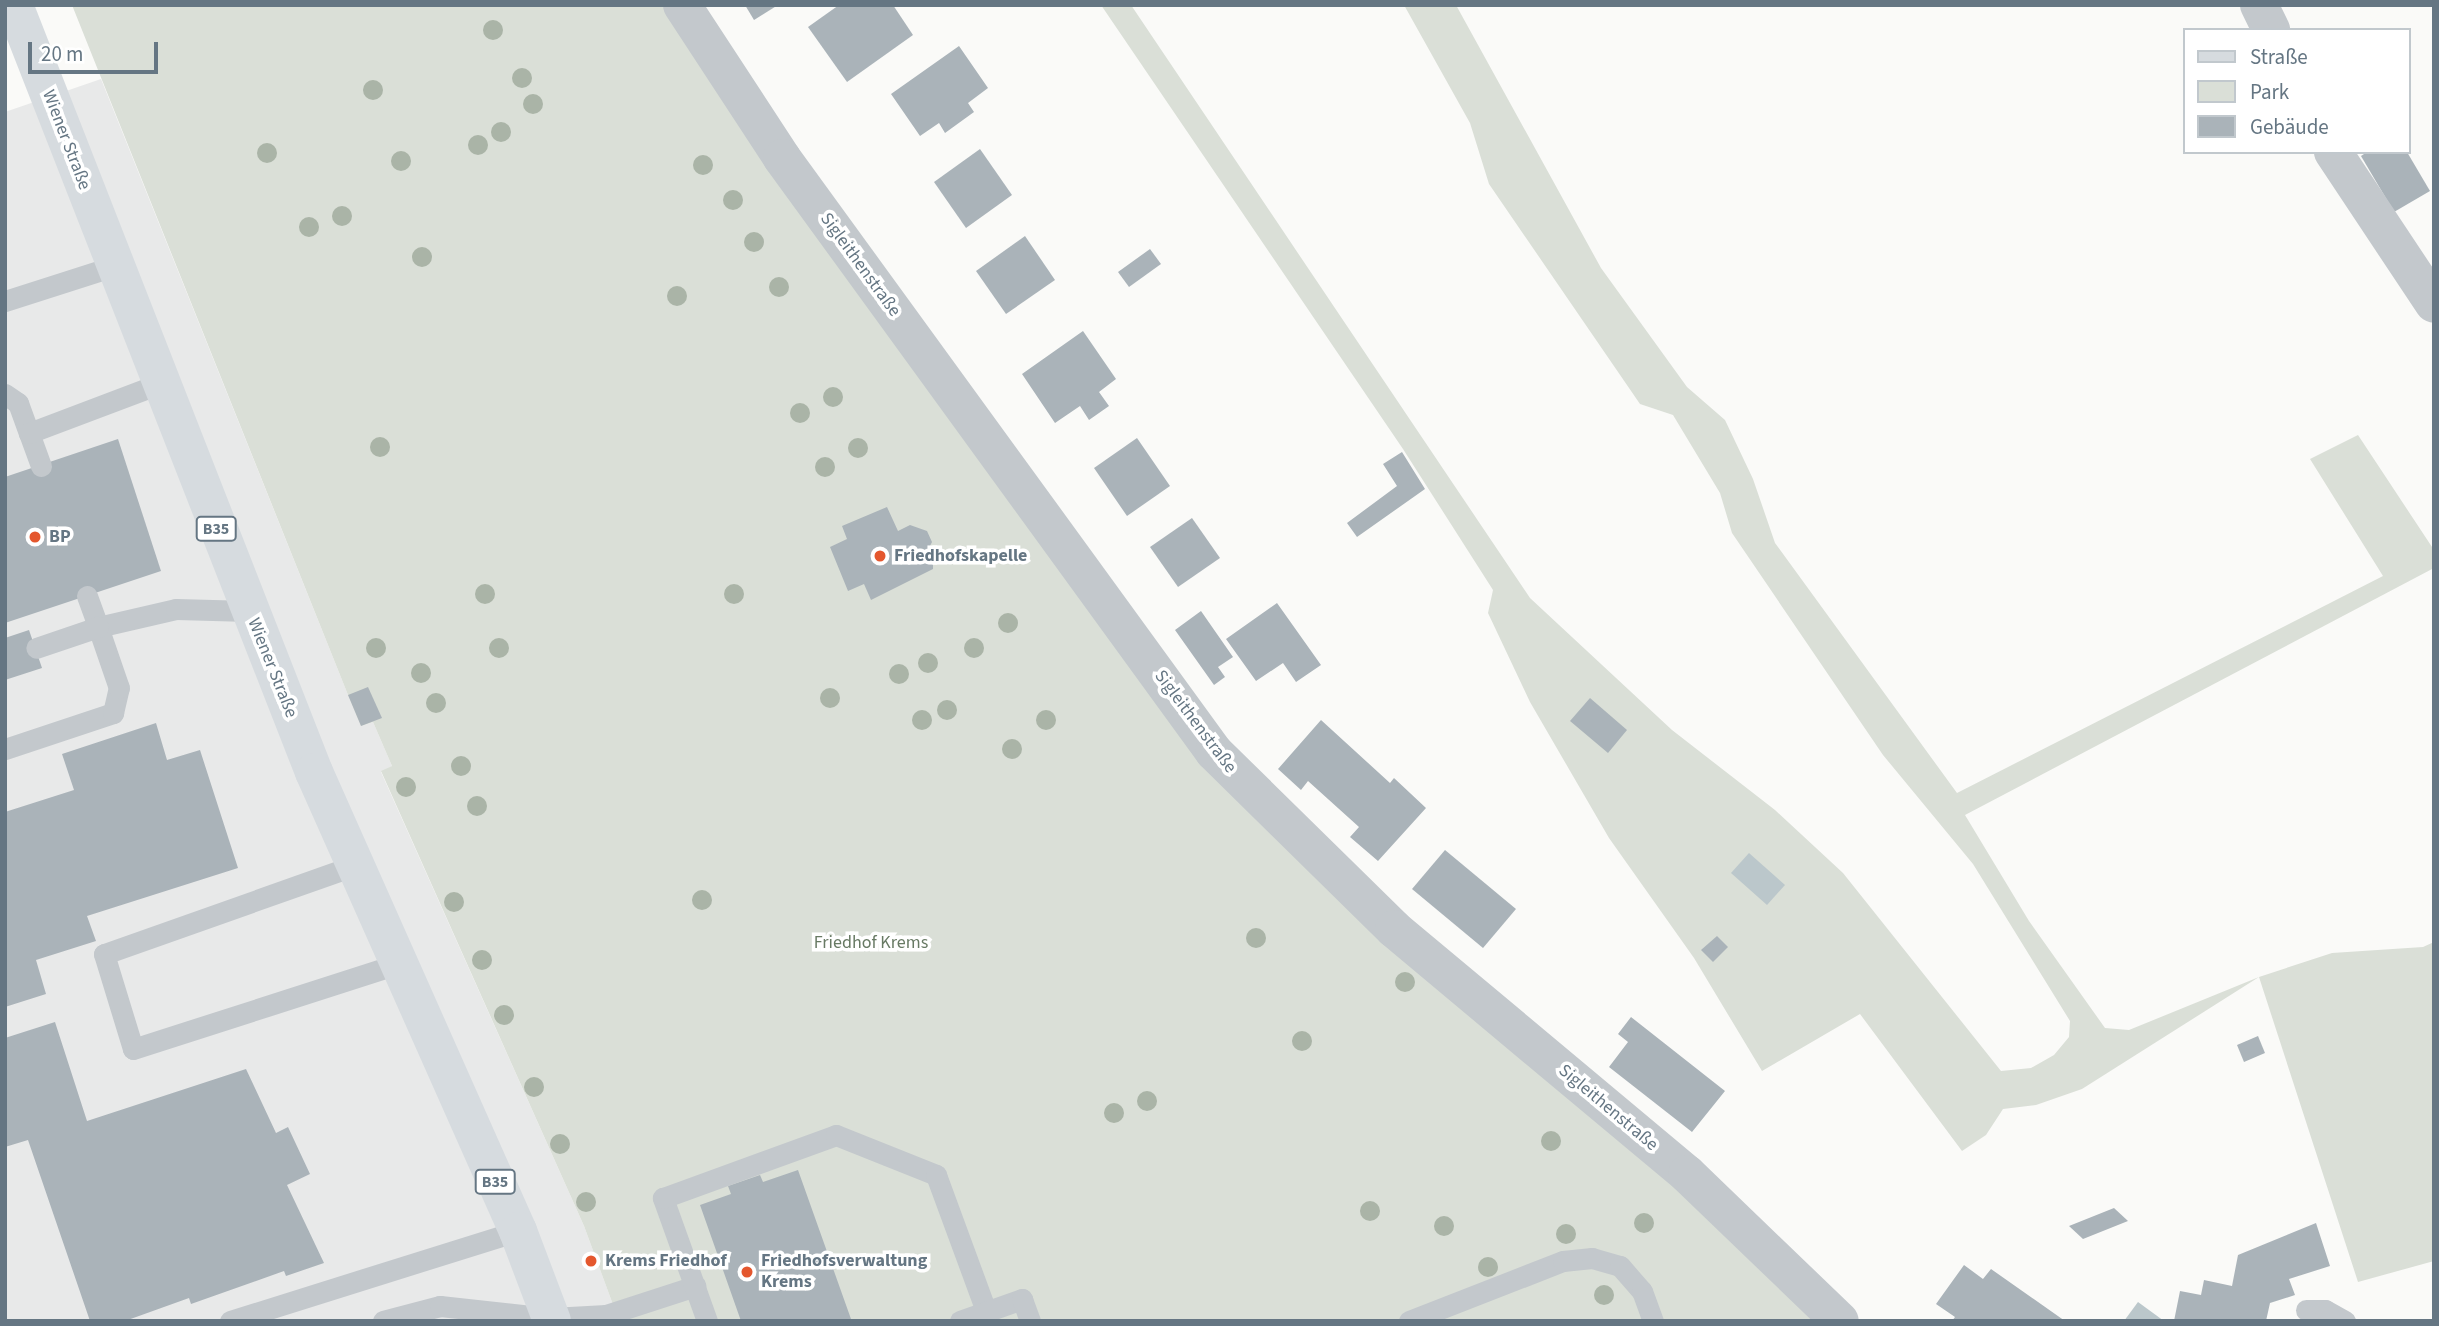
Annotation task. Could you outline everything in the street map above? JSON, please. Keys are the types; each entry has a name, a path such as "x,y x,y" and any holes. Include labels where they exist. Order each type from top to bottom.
{"main road":[{"name":"Wiener Straße","path":"14,5 159,384 353,866 518,1231 552,1319"}],"street":[{"name":"Sigleithenstraße","path":"682,5 782,158 1214,752 1394,929 1687,1174 1840,1321"},
{"path":"2259,5 2269,28"},
{"path":"2334,154 2434,304"}],"lane":[{"path":"5,301 114,267"},
{"path":"29,433 159,384"},
{"path":"5,394 18,403 41,466"},
{"path":"5,749 113,713 118,688 87,596"},
{"path":"36,648 98,627 176,609 249,611"},
{"path":"353,866 104,954 133,1049 397,964"},
{"path":"707,1321 663,1198 836,1135 936,1175 986,1311"},
{"path":"230,1321 518,1231"},
{"path":"1409,1321 1563,1261 1592,1258 1620,1266 1642,1291 1653,1321"},
{"path":"383,1321 440,1306 552,1319 606,1315 695,1286"},
{"path":"960,1321 1022,1299 1030,1321"},
{"path":"2306,1311 2325,1310 2345,1321"}],"shaded area":[{"path":"101,79 348,695 361,726 373,722 392,766 381,772 584,1226 619,1321 5,1321 5,112"},
{"path":"1749,853 1785,885 1767,905 1731,873"},
{"path":"2138,1302 2164,1321 2124,1321"}],"green space":[{"name":"Friedhof Krems","path":"72,5 662,5 769,166 1221,781 1678,1181 1826,1321 619,1321 584,1226 381,771 392,766 373,722 361,726 348,695"},
{"path":"1101,5 1131,5 1530,598 1672,730 1775,810 1843,873 2001,1071 2031,1068 2054,1055 2069,1037 2070,1021 1973,864 1883,755 1732,533 1720,493 1673,415 1640,404 1489,184 1470,123 1404,5 1456,5 1601,268 1687,387 1725,420 1753,479 1775,543 1957,793 2383,576 2310,459 2358,435 2434,550 2434,568 1965,815 2029,921 2105,1028 2129,1030 2259,977 2082,1089 2036,1105 2003,1109 1986,1135 1962,1151 1860,1014 1762,1071 1694,958 1609,838 1530,702 1488,613 1493,590 1403,449"},
{"path":"2434,942 2434,1261 2358,1282 2259,977 2332,953 2423,947"}],"building":[{"path":"745,5 778,5 754,20"},
{"path":"839,5 893,5 913,35 847,82 808,27"},
{"path":"959,46 988,88 968,103 974,112 945,133 939,123 920,136 891,94"},
{"path":"980,149 1012,195 966,228 934,182"},
{"path":"2408,154 2430,191 2394,212 2361,156"},
{"path":"1025,236 1055,280 1006,314 976,271"},
{"path":"1150,249 1161,264 1129,287 1118,272"},
{"path":"1083,331 1116,379 1099,392 1109,406 1089,420 1080,406 1055,423 1022,374"},
{"path":"1137,438 1170,486 1127,516 1094,468"},
{"path":"118,439 161,571 5,623 5,477"},
{"path":"1402,452 1425,489 1357,537 1347,523 1397,486 1383,464"},
{"name":"Friedhofskapelle","path":"887,507 898,531 910,525 927,531 932,542 923,560 933,564 933,569 871,600 864,584 848,591 830,547 847,539 842,526"},
{"path":"1192,518 1220,558 1178,587 1150,547"},
{"path":"1277,603 1321,665 1296,682 1283,663 1256,681 1226,639"},
{"path":"1201,611 1233,657 1218,667 1225,677 1214,685 1175,630"},
{"path":"29,630 42,668 5,680 5,638"},
{"path":"368,687 382,718 361,726 348,695"},
{"path":"1590,698 1627,730 1608,753 1570,721"},
{"path":"1321,720 1390,783 1394,778 1426,808 1378,861 1350,837 1359,827 1308,781 1301,790 1278,769"},
{"path":"156,723 167,760 200,750 238,868 87,916 96,941 36,960 46,994 5,1007 5,812 74,790 62,754"},
{"path":"1445,850 1516,909 1483,948 1412,889"},
{"path":"1717,936 1728,947 1713,962 1701,950"},
{"path":"1631,1017 1725,1091 1692,1132 1609,1067 1628,1042 1618,1034"},
{"path":"55,1022 87,1121 246,1069 276,1133 288,1127 310,1174 287,1185 324,1263 286,1276 284,1271 191,1304 189,1298 125,1321 90,1321 28,1140 5,1147 5,1038"},
{"path":"2258,1036 2265,1053 2244,1062 2237,1045"},
{"path":"798,1170 851,1319 741,1321 700,1205 731,1194 728,1186 760,1175 763,1182"},
{"path":"2114,1208 2128,1221 2083,1239 2069,1226"},
{"path":"2316,1223 2330,1266 2289,1279 2295,1295 2270,1303 2266,1321 2174,1321 2180,1291 2201,1295 2204,1280 2232,1286 2238,1255"},
{"path":"1964,1265 1983,1279 1991,1269 2065,1321 1952,1321 1955,1317 1936,1304"}],"place":[{"name":"BP","path":"35,537"},
{"name":"Friedhofskapelle","path":"880,556"},
{"name":"Krems Friedhof","path":"591,1261"},
{"name":"Friedhofsverwaltung Krems","path":"747,1272"}]}
